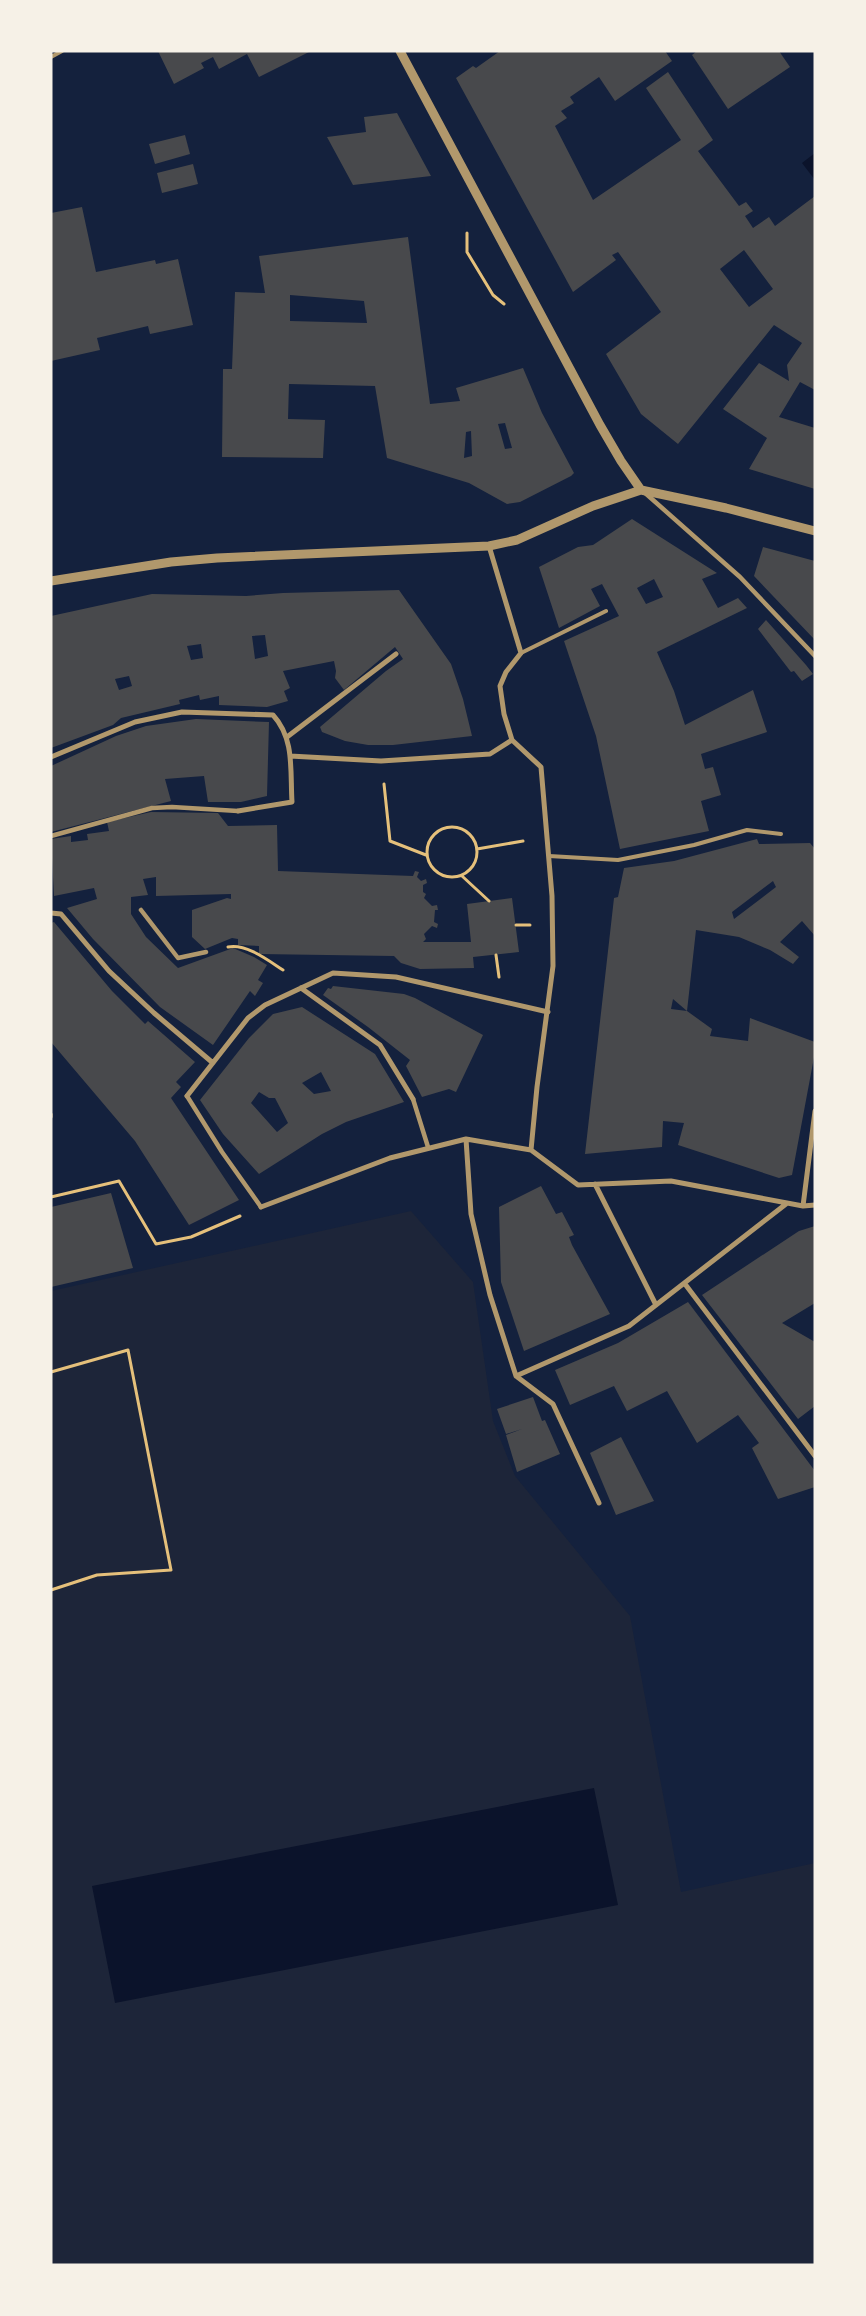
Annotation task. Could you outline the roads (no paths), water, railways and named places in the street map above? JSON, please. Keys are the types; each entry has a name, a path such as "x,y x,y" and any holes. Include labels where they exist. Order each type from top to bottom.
{"street":[{"path":"400,51 620,461 641,490 740,577 815,656"},
{"path":"51,581 171,562 217,558 490,546 517,540 594,506 641,490 726,508 815,531"},
{"path":"490,546 521,653 506,672 500,686 504,714 512,740 541,767 549,856 553,966 536,1087 531,1150"},
{"path":"287,737 396,654"},
{"path":"51,757 135,722 182,712 273,715 282,726 287,737 290,756 292,802 238,811 172,807 152,808 51,836"},
{"path":"290,756 381,761 490,754 512,740"},
{"path":"141,910 178,958 206,952"},
{"path":"51,913 60,914 109,971 154,1013 213,1063"},
{"path":"548,1012 396,977 333,973 265,1005 248,1018 187,1096 222,1152 261,1207 390,1158 466,1139 531,1150 578,1185 671,1181 786,1204 815,1205"},
{"path":"301,988 380,1045 413,1099 428,1147"},
{"path":"803,1206 815,1111"},
{"path":"466,1139 471,1214 490,1295 516,1376 553,1404 599,1503"},
{"path":"595,1184 656,1305"},
{"path":"516,1376 629,1326 786,1204"},
{"path":"685,1284 815,1456"}],"lane":[{"path":"51,57 62,51"},
{"path":"521,653 606,611"},
{"path":"549,856 618,860 694,845 747,830 781,834"}]}
